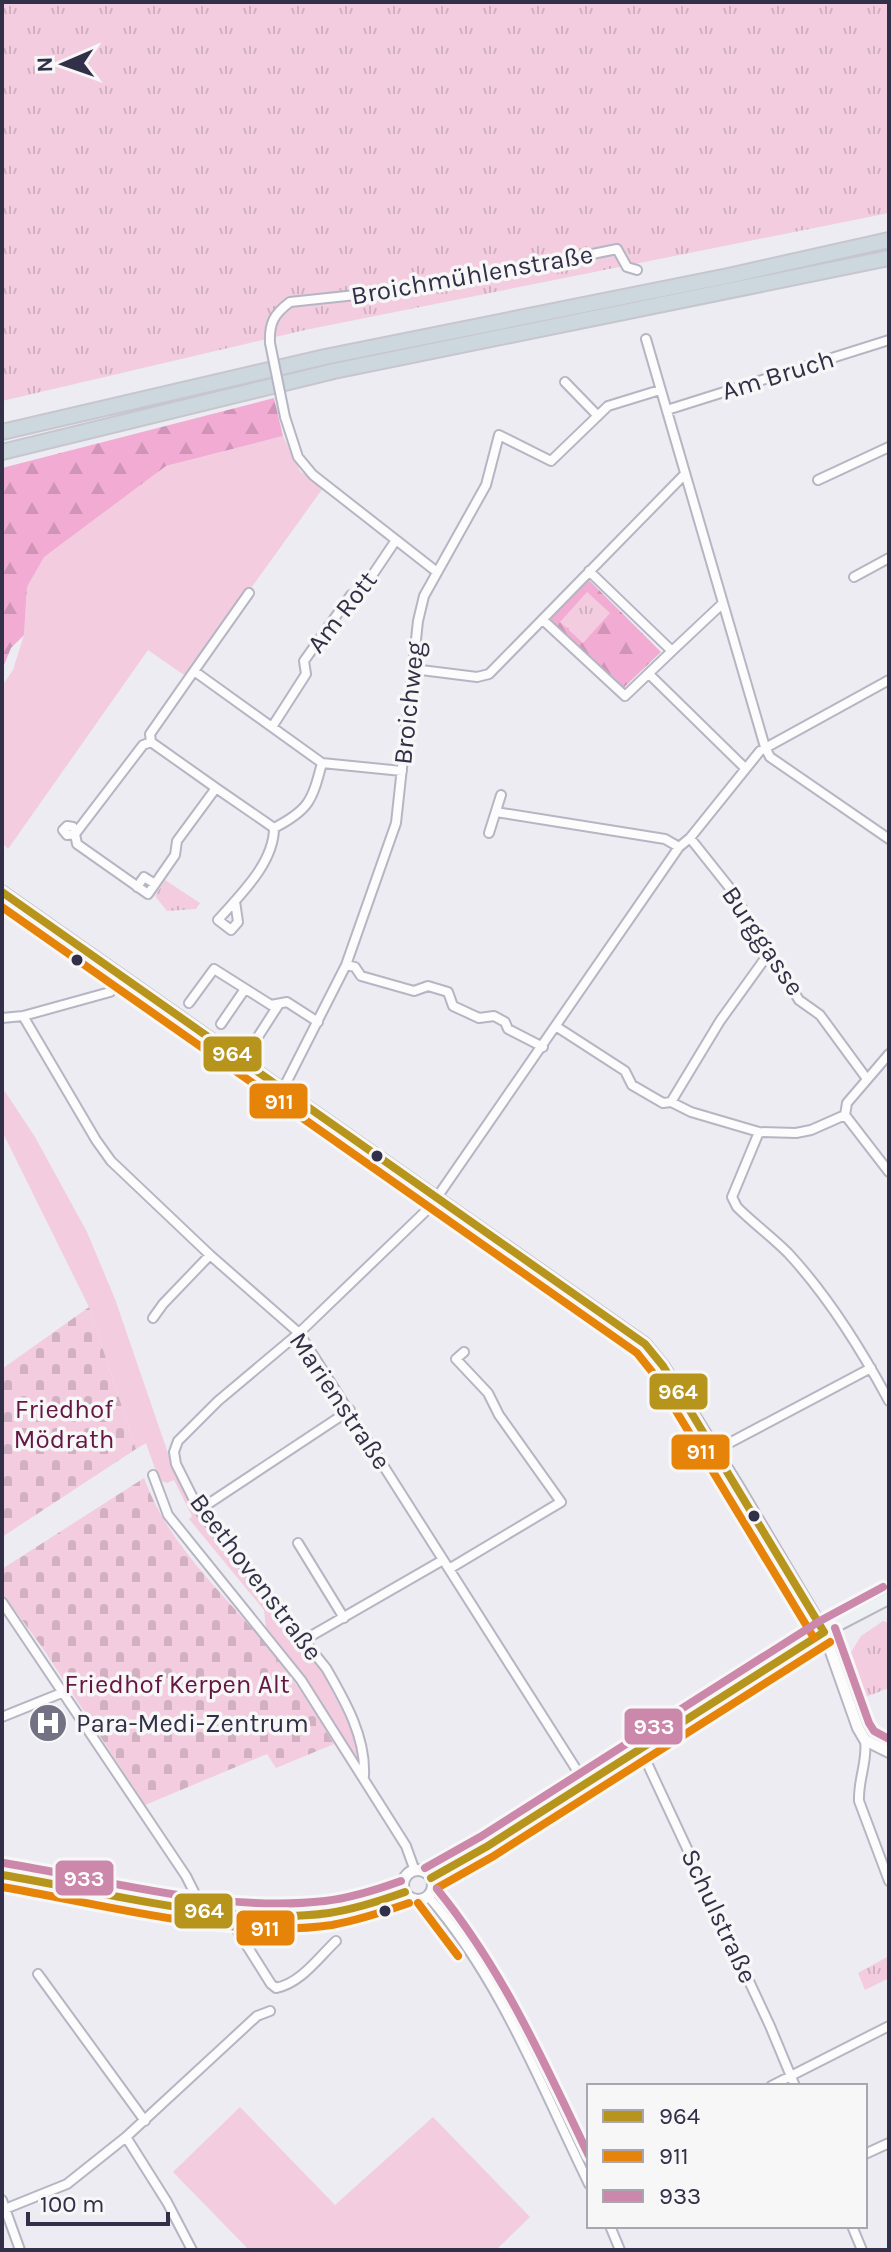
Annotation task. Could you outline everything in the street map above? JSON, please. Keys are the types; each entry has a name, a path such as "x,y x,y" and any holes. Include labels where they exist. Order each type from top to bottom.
{"highway":[{"path":"2,432 325,357 889,240"},
{"path":"2,452 334,371 889,258"}],"main road":[{"path":"2,892 645,1344 663,1366 716,1450 824,1632 889,1598"}],"street":[{"name":"Broichmühlenstraße","path":"437,572 313,475 298,457 285,417 270,343 272,320 290,302 431,287 617,249 627,267 637,270"},
{"path":"646,339 765,747 770,757 889,839"},
{"name":"Am Bruch","path":"667,410 889,340"},
{"path":"565,382 598,416"},
{"name":"Broichweg","path":"283,1089 346,965 396,823 418,621 424,596 486,485 499,435 551,461 608,406 660,390"},
{"path":"818,480 889,447"},
{"path":"413,669 477,677 489,674 685,474"},
{"name":"Am Rott","path":"272,727 306,674 304,661 351,595 361,592 396,540"},
{"path":"854,577 889,558"},
{"path":"589,571 672,651"},
{"path":"249,593 150,734 151,742 274,828"},
{"path":"543,620 625,696 722,604"},
{"path":"194,671 322,763 402,771"},
{"path":"649,674 745,768"},
{"name":"Beethovenstraße","path":"364,1776 363,1747 343,1697 326,1668 199,1510 176,1464 174,1452 178,1441 218,1401 299,1333 431,1206 679,847 690,838 745,768 765,747 889,680"},
{"path":"151,742 143,745 75,834 77,844 137,887 148,894 175,855 177,841 216,788"},
{"path":"274,828 300,815 311,798 322,763"},
{"path":"489,833 501,795"},
{"path":"496,812 665,839 679,847"},
{"path":"235,901 274,844 274,828"},
{"name":"Burggasse","path":"690,838 729,887 799,1000 820,1015 867,1079"},
{"path":"671,1102 720,1021 769,953"},
{"path":"346,965 355,967 361,976 414,991 428,986 448,992 453,1006 479,1018 494,1016 505,1022 508,1029 543,1047"},
{"path":"189,1003 214,969 271,1005 287,1002 318,1022"},
{"path":"2,1018 23,1016 110,992 125,978"},
{"path":"221,1024 245,989"},
{"path":"252,1046 279,1004"},
{"name":"Marienstraße","path":"23,1016 111,1161 210,1255 299,1333 585,1783"},
{"path":"557,1027 625,1071 632,1085 663,1103 671,1102 691,1112 759,1132 796,1133 845,1115"},
{"path":"889,1054 847,1103 845,1115 889,1172"},
{"path":"759,1132 732,1197 737,1207 787,1253 854,1339 889,1401"},
{"path":"153,1318 210,1255"},
{"path":"304,1640 561,1502 499,1415 488,1393 456,1359 464,1352"},
{"path":"716,1450 871,1368"},
{"path":"199,1510 350,1410"},
{"path":"153,1475 168,1515 282,1655 364,1776 406,1846 415,1871"},
{"path":"298,1543 344,1618"},
{"path":"2,1602 186,1876 194,1892 192,1910"},
{"path":"431,1878 486,1847 824,1632 848,1706 865,1740 867,1757 859,1801 889,1881"},
{"path":"2,1717 64,1692"},
{"path":"865,1740 889,1752"},
{"name":"Schulstraße","path":"640,1748 794,2084"},
{"path":"415,1871 424,1872 431,1878 432,1890 428,1896 415,1900 405,1892 405,1879 415,1871"},
{"path":"2,1875 227,1914 277,1916 329,1911 405,1892"},
{"path":"428,1896 468,1949 505,2010 587,2179"},
{"path":"227,1914 276,1988 300,1977 336,1941"},
{"path":"38,1974 145,2121"},
{"path":"20,2250 4,2204 67,2184 145,2121 257,2016 270,2011"},
{"path":"775,2084 889,2026"},
{"path":"126,2137 167,2202 192,2250"},
{"path":"867,2153 889,2143"},
{"path":"611,2228 620,2250"},
{"path":"853,2228 862,2250"}],"green space":[{"path":"2,2 889,2 889,213 305,330 2,401"},
{"path":"274,398 283,436 166,466 44,557 27,587 24,635 11,648 2,670 2,468"},
{"path":"283,436 300,471 323,488 187,677 148,650 8,849 2,842 2,686 13,670 24,635 27,587 43,557 166,466"},
{"path":"587,578 661,652 618,693 544,623"},
{"path":"587,592 610,613 583,643 560,622"},
{"path":"165,880 200,903 196,909 167,911 155,896"},
{"path":"2,1087 35,1137 87,1232 115,1299 171,1462 196,1515 320,1667 354,1734 360,1759 354,1756 289,1656 266,1629 264,1610 189,1519 192,1516 174,1480 167,1483 159,1480 146,1443 136,1449 89,1307 2,1131"},
{"name":"Friedhof Mödrath","path":"89,1307 136,1449 2,1537 2,1369"},
{"name":"Friedhof Kerpen Alt","path":"144,1478 155,1504 186,1552 279,1661 334,1744 276,1768 267,1754 145,1805 42,1647 2,1593 2,1569"},
{"path":"883,1621 889,1623 889,1688 858,1700 843,1657 850,1654 861,1636"},
{"path":"887,1957 889,1978 865,1990 858,1973"},
{"path":"240,2107 335,2205 433,2117 530,2217 496,2250 249,2250 173,2172"}],"transit line":[{"name":"964","path":"2,892 645,1344 663,1366 824,1632"},
{"name":"911","path":"2,907 637,1353 653,1373 814,1638"},
{"name":"933","path":"425,1868 480,1837 818,1622 883,1587"},
{"name":"933","path":"835,1628 869,1723 874,1731 889,1739"},
{"name":"964","path":"431,1878 486,1847 824,1632"},
{"name":"911","path":"437,1888 492,1857 830,1642"},
{"name":"933","path":"4,1863 164,1893 245,1903 325,1901 401,1881"},
{"name":"964","path":"2,1875 166,1905 250,1915 329,1913 405,1892"},
{"name":"911","path":"2,1887 167,1918 252,1928 332,1925 409,1903"},
{"name":"933","path":"437,1889 502,1984 587,2152"},
{"name":"911","path":"418,1903 458,1956"}],"place":[{"name":"Para-Medi-Zentrum","path":"48,1723"}]}
